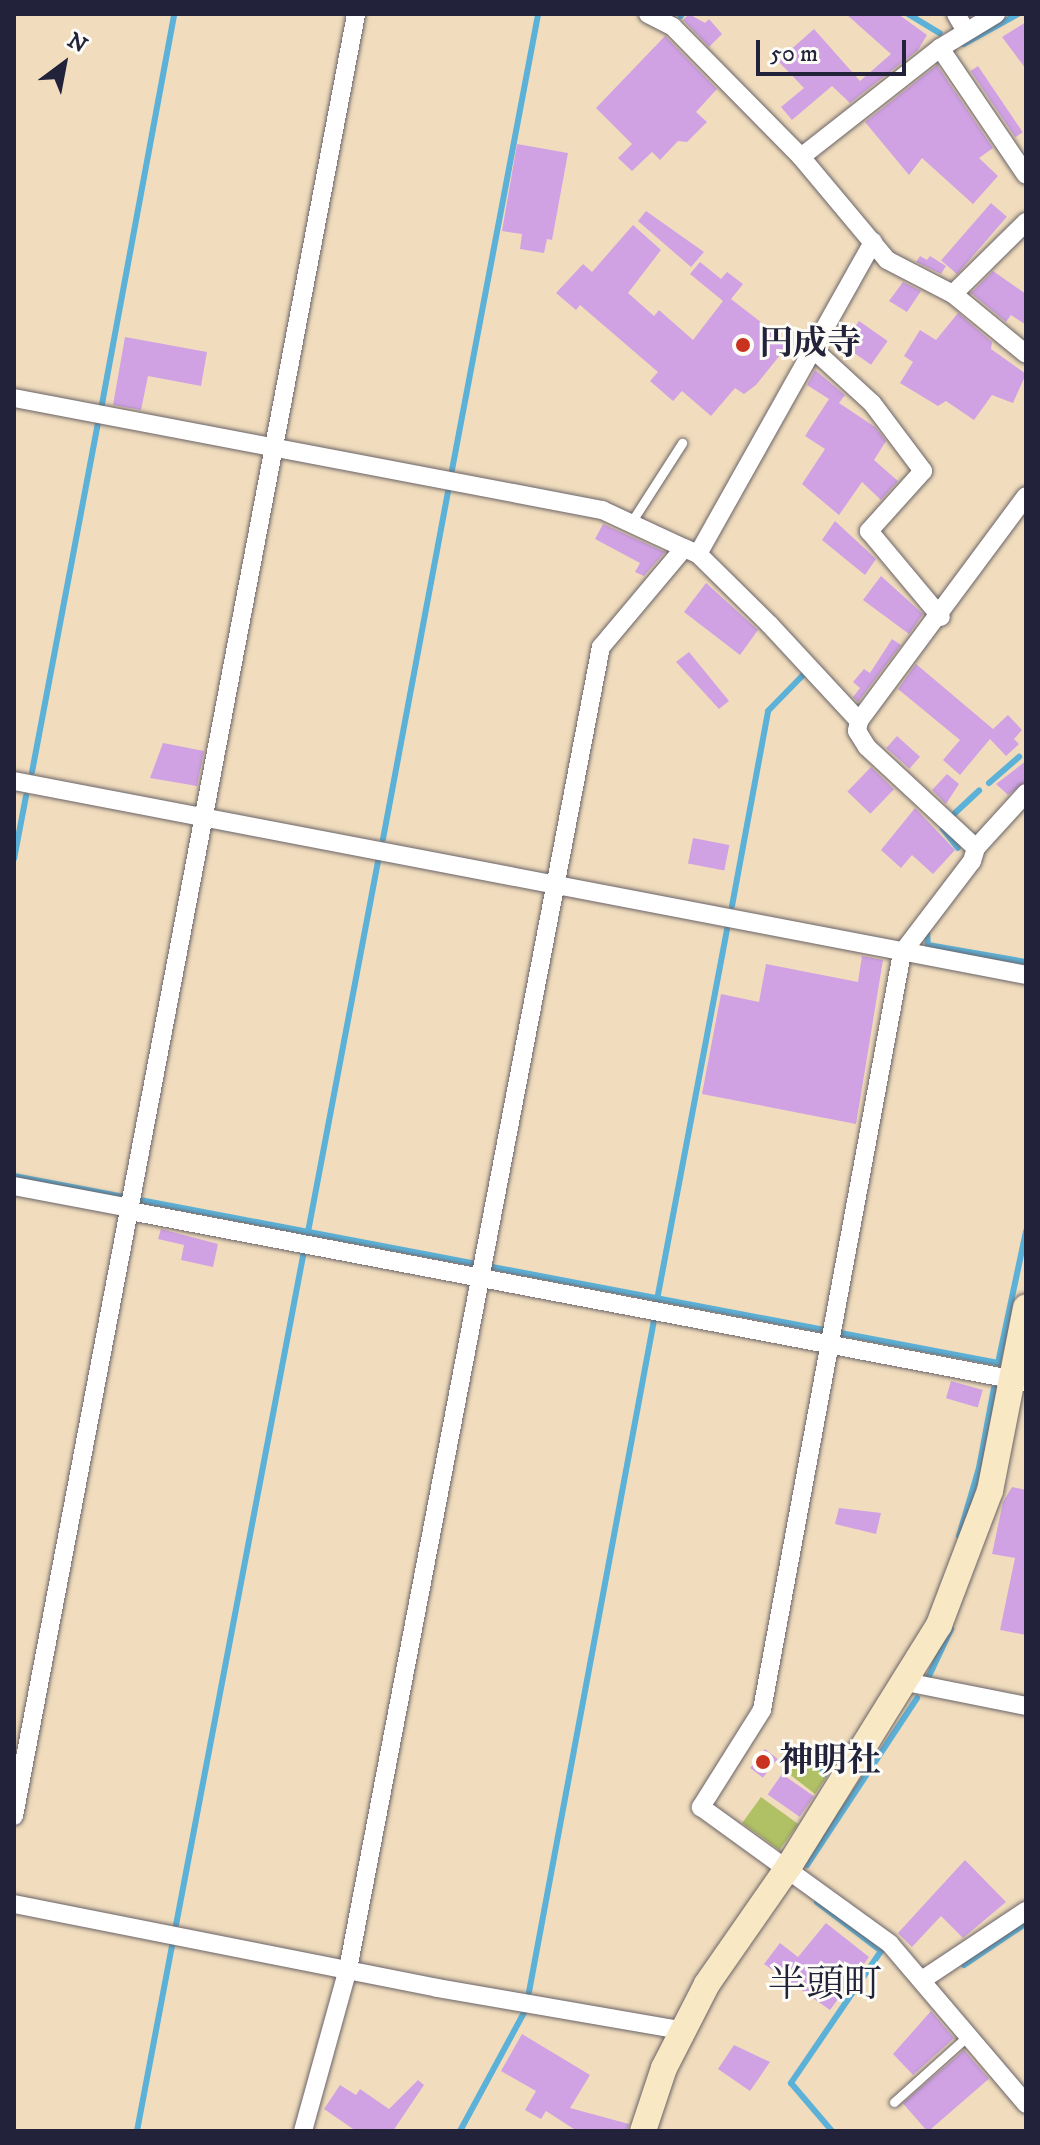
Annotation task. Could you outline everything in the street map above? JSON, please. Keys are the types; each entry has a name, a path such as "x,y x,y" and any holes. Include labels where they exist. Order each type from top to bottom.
{"street":[{"path":"14,1816 356,14"},
{"path":"648,14 673,27 801,157 887,260 953,294 1026,354"},
{"path":"956,14 966,31"},
{"path":"801,157 940,48 996,14"},
{"path":"940,48 1026,175"},
{"path":"953,294 1026,222"},
{"path":"303,2131 348,1969 601,647 691,551 813,349 873,242"},
{"path":"813,349 872,403 923,471 869,531 941,617"},
{"path":"14,398 602,510 632,521 691,551 859,721"},
{"path":"976,848 867,747 857,731 859,721 941,617 1026,496"},
{"path":"14,781 1026,975"},
{"path":"1026,793 976,848 902,953 762,1710 701,1807 789,1866 890,1944 1026,2104"},
{"path":"14,1186 131,1204 479,1277 832,1334 1019,1381"},
{"path":"643,2131 681,2030 789,1866 939,1625 967,1562 990,1491 1019,1381 1026,1308"},
{"path":"906,1682 1026,1706"},
{"path":"14,1904 681,2030"},
{"path":"922,1980 1026,1911"}],"lane":[{"path":"632,521 682,443"},
{"path":"894,2102 970,2035"}],"green space":[{"path":"799,1750 826,1778 815,1794 784,1770"},
{"path":"761,1797 798,1824 779,1850 742,1823"}],"water":[{"path":"811,1748 832,1767 826,1778 806,1756"}],"building":[{"path":"689,14 705,23 709,19 722,34 709,47 683,20"},
{"path":"846,14 898,14 927,35 918,50 850,103 832,86 792,120 781,107 804,88 778,61 814,29 860,81 891,54"},
{"path":"1026,22 1026,69 1002,37"},
{"path":"665,36 717,89 696,112 707,122 687,142 678,141 660,160 652,152 632,171 618,158 632,144 596,108"},
{"path":"937,65 993,148 979,158 998,176 973,204 922,158 909,175 865,122"},
{"path":"978,66 1023,132 1015,137 971,71"},
{"path":"517,144 568,153 552,240 547,239 544,253 520,249 522,234 502,231"},
{"path":"991,203 1007,217 957,274 941,260"},
{"path":"646,211 704,252 691,267 638,221"},
{"path":"633,225 661,250 628,293 654,316 659,310 693,340 723,301 690,274 700,262 721,279 727,272 743,284 731,299 789,344 756,385 744,394 735,388 711,416 682,391 673,401 650,381 658,372 580,305 576,310 556,293 583,264 592,272"},
{"path":"920,256 927,260 930,256 946,266 941,274 916,262"},
{"path":"993,271 1026,294 1026,325 1011,315 1006,322 971,293"},
{"path":"903,282 921,291 907,312 889,301"},
{"path":"958,313 992,342 991,349 1026,374 1013,403 992,395 974,420 946,401 938,406 900,383 913,362 904,356 920,330 936,340"},
{"path":"859,321 888,341 871,365 842,345"},
{"path":"125,337 207,352 201,386 148,376 141,410 113,405"},
{"path":"815,370 845,395 839,403 875,427 886,441 874,460 898,481 881,500 862,482 839,515 802,484 825,449 805,436 829,399 807,385"},
{"path":"835,521 876,559 865,575 822,540"},
{"path":"603,524 665,552 644,576 635,572 640,563 595,539"},
{"path":"881,576 923,614 909,634 863,600"},
{"path":"706,583 758,630 740,655 684,612"},
{"path":"892,639 901,645 858,702 853,697 860,688 853,682 864,669 870,673"},
{"path":"689,652 729,701 719,709 676,662"},
{"path":"916,664 993,729 1008,715 1022,730 1014,739 1019,744 1006,756 990,739 960,775 943,760 960,740 898,689"},
{"path":"897,736 920,757 909,769 886,748"},
{"path":"163,743 204,751 197,786 150,778"},
{"path":"1026,761 1026,781 1008,795 996,784"},
{"path":"871,767 894,789 870,814 847,791"},
{"path":"947,774 959,784 946,804 932,790"},
{"path":"915,808 955,850 933,874 912,855 901,868 881,850"},
{"path":"693,838 729,845 724,871 688,864"},
{"path":"862,956 883,960 856,1124 702,1094 721,994 759,1002 766,964 858,982"},
{"path":"161,1229 218,1244 213,1267 181,1260 184,1245 158,1239"},
{"path":"951,1381 983,1390 978,1407 946,1398"},
{"path":"1012,1487 1026,1490 1026,1635 1000,1630 1015,1558 992,1554 1003,1502"},
{"path":"839,1508 881,1513 876,1534 835,1524"},
{"path":"765,1749 778,1759 763,1778 750,1768"},
{"path":"782,1774 814,1796 800,1817 768,1794"},
{"path":"965,1860 1006,1902 963,1938 941,1916 912,1947 898,1933"},
{"path":"826,1923 869,1957 830,2010 764,1964 780,1943 798,1957"},
{"path":"931,2011 954,2038 913,2075 893,2054"},
{"path":"522,2034 590,2075 570,2108 629,2124 627,2131 577,2131 546,2111 541,2119 525,2110 536,2091 501,2071"},
{"path":"734,2045 770,2062 750,2091 718,2069"},
{"path":"964,2050 989,2079 929,2131 903,2103"},
{"path":"418,2080 424,2085 393,2131 356,2131 324,2109 340,2085 356,2095 360,2089 389,2109"}],"waterway":[{"path":"102,404 174,14"},
{"path":"452,470 538,14"},
{"path":"908,14 940,33"},
{"path":"964,44 1018,14"},
{"path":"32,772 98,424"},
{"path":"383,839 448,491"},
{"path":"732,906 768,711 804,674"},
{"path":"989,783 1019,757"},
{"path":"955,813 979,791"},
{"path":"14,859 26,796"},
{"path":"943,829 958,848"},
{"path":"308,1232 378,862"},
{"path":"657,1300 727,930"},
{"path":"927,932 928,945 1026,962"},
{"path":"14,1176 998,1363 1026,1231"},
{"path":"176,1925 304,1251"},
{"path":"529,1992 654,1320"},
{"path":"959,1536 979,1468 994,1388"},
{"path":"929,1676 951,1629"},
{"path":"807,1865 917,1698"},
{"path":"817,1902 881,1951 791,2083 832,2131"},
{"path":"964,1965 1025,1924"},
{"path":"137,2131 172,1946"},
{"path":"460,2131 526,2009"}],"place":[{"name":"円成寺","path":"743,345"},
{"name":"神明社","path":"763,1762"}],"district":[{"name":"半頭町","path":"825,1986"}]}
